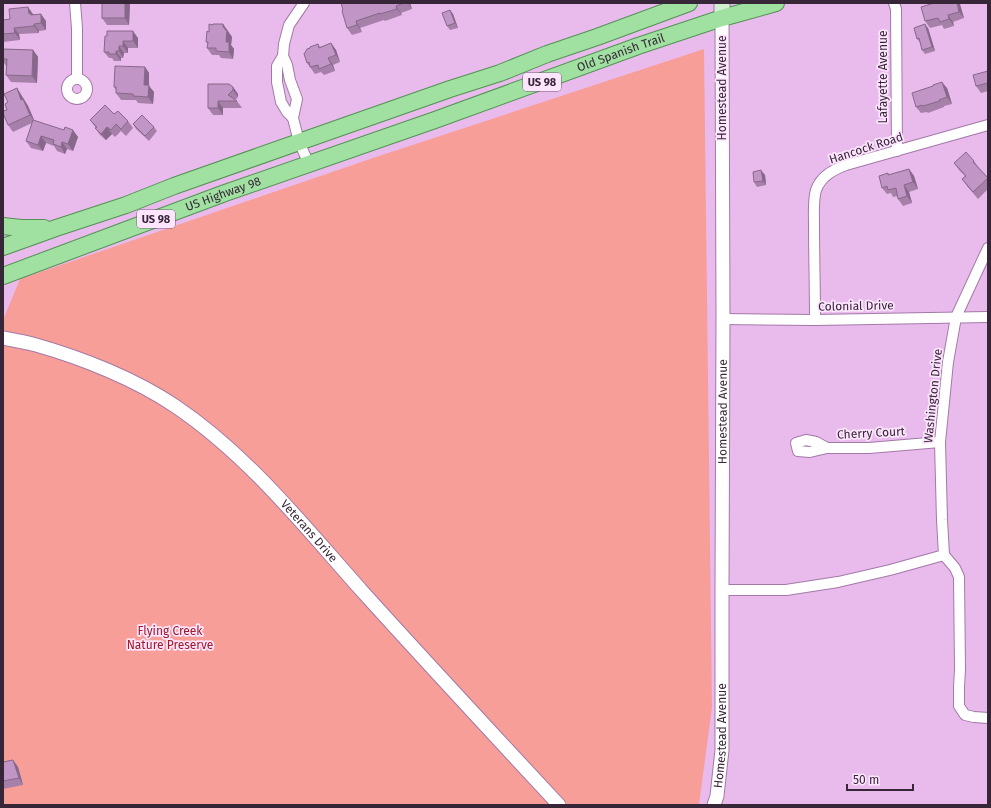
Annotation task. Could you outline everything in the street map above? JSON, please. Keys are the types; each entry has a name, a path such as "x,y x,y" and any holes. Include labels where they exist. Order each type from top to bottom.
{"main road":[{"name":"Old Spanish Trail","path":"309,164 638,46 722,11 776,3"},
{"name":"Old Spanish Trail","path":"299,142 500,73 547,54 686,4"},
{"name":"US Highway 98","path":"3,247 126,205 174,186 299,142"},
{"name":"US Highway 98","path":"3,276 309,164"},
{"path":"3,226 21,228 56,228"}],"street":[{"path":"75,3 77,28 77,79"},
{"path":"293,118 280,102 277,66 283,56 284,44 289,25 304,3"},
{"name":"Lafayette Avenue","path":"894,3 896,9 897,151"},
{"name":"Homestead Avenue","path":"714,805 717,796 722,750 724,319 722,11"},
{"path":"283,56 287,64 290,80 297,100 293,118 299,142 309,164"},
{"name":"Hancock Road","path":"815,320 815,198 816,190 821,181 836,169 988,125"},
{"name":"Washington Drive","path":"944,555 940,442 948,362 956,317 988,248"},
{"name":"Colonial Drive","path":"724,319 815,320 988,317"},
{"name":"Veterans Drive","path":"3,338 36,345 83,360 132,381 174,406 215,436 252,469 284,503 413,647 559,805"},
{"name":"Cherry Court","path":"827,448 869,448 940,442"},
{"path":"722,590 786,590 838,582 890,570 944,555 955,568 959,577 959,706 965,714 974,717 988,718"}],"green space":[{"name":"Flying Creek Nature Preserve","path":"704,49 712,707 699,805 3,805 3,320 20,279 376,157"}],"building":[{"path":"102,3 125,3 125,18 102,18"},
{"path":"341,3 404,3 396,6 397,9 356,21 357,25 347,28"},
{"path":"934,3 957,3 959,12 948,15 949,19 940,22 938,18 925,21 921,7"},
{"path":"28,7 29,14 41,14 41,23 34,24 34,26 14,28 15,33 3,34 3,20 10,19 9,9"},
{"path":"450,10 455,23 447,26 442,13"},
{"path":"209,24 223,24 225,30 227,30 226,42 229,42 229,52 216,51 216,48 207,48 208,42 206,42 207,31 209,32"},
{"path":"925,24 932,47 922,50 919,38 917,39 914,28"},
{"path":"107,31 133,31 133,41 123,41 123,46 119,46 119,51 116,51 116,54 109,54 109,52 104,52 105,36 107,36"},
{"path":"331,43 336,55 328,58 331,64 319,69 318,65 310,67 304,54 307,49 318,44 319,48"},
{"path":"3,49 33,50 32,76 6,75 7,59 3,59"},
{"path":"115,66 145,67 144,85 149,85 148,97 116,93 116,87 114,87"},
{"path":"988,71 988,83 976,86 973,75"},
{"path":"942,82 947,97 939,100 940,101 916,107 912,93"},
{"path":"208,84 229,84 233,87 233,90 228,95 237,101 218,101 218,108 208,108"},
{"path":"17,88 21,100 23,99 30,115 8,125 3,113 3,111 7,110 5,104 8,102 4,94"},
{"path":"105,105 114,114 118,111 128,121 121,129 116,124 111,130 107,127 101,134 90,120"},
{"path":"142,115 154,127 145,136 133,124"},
{"path":"33,120 64,130 65,127 73,130 68,144 62,142 61,147 53,144 54,140 41,136 38,145 26,141"},
{"path":"966,152 988,178 973,192 962,179 966,176 954,163"},
{"path":"909,169 913,182 904,185 907,196 898,199 896,188 888,190 887,186 882,188 879,176"},
{"path":"761,170 763,181 754,182 753,172"},
{"path":"13,760 19,778 3,781 3,762"}]}
